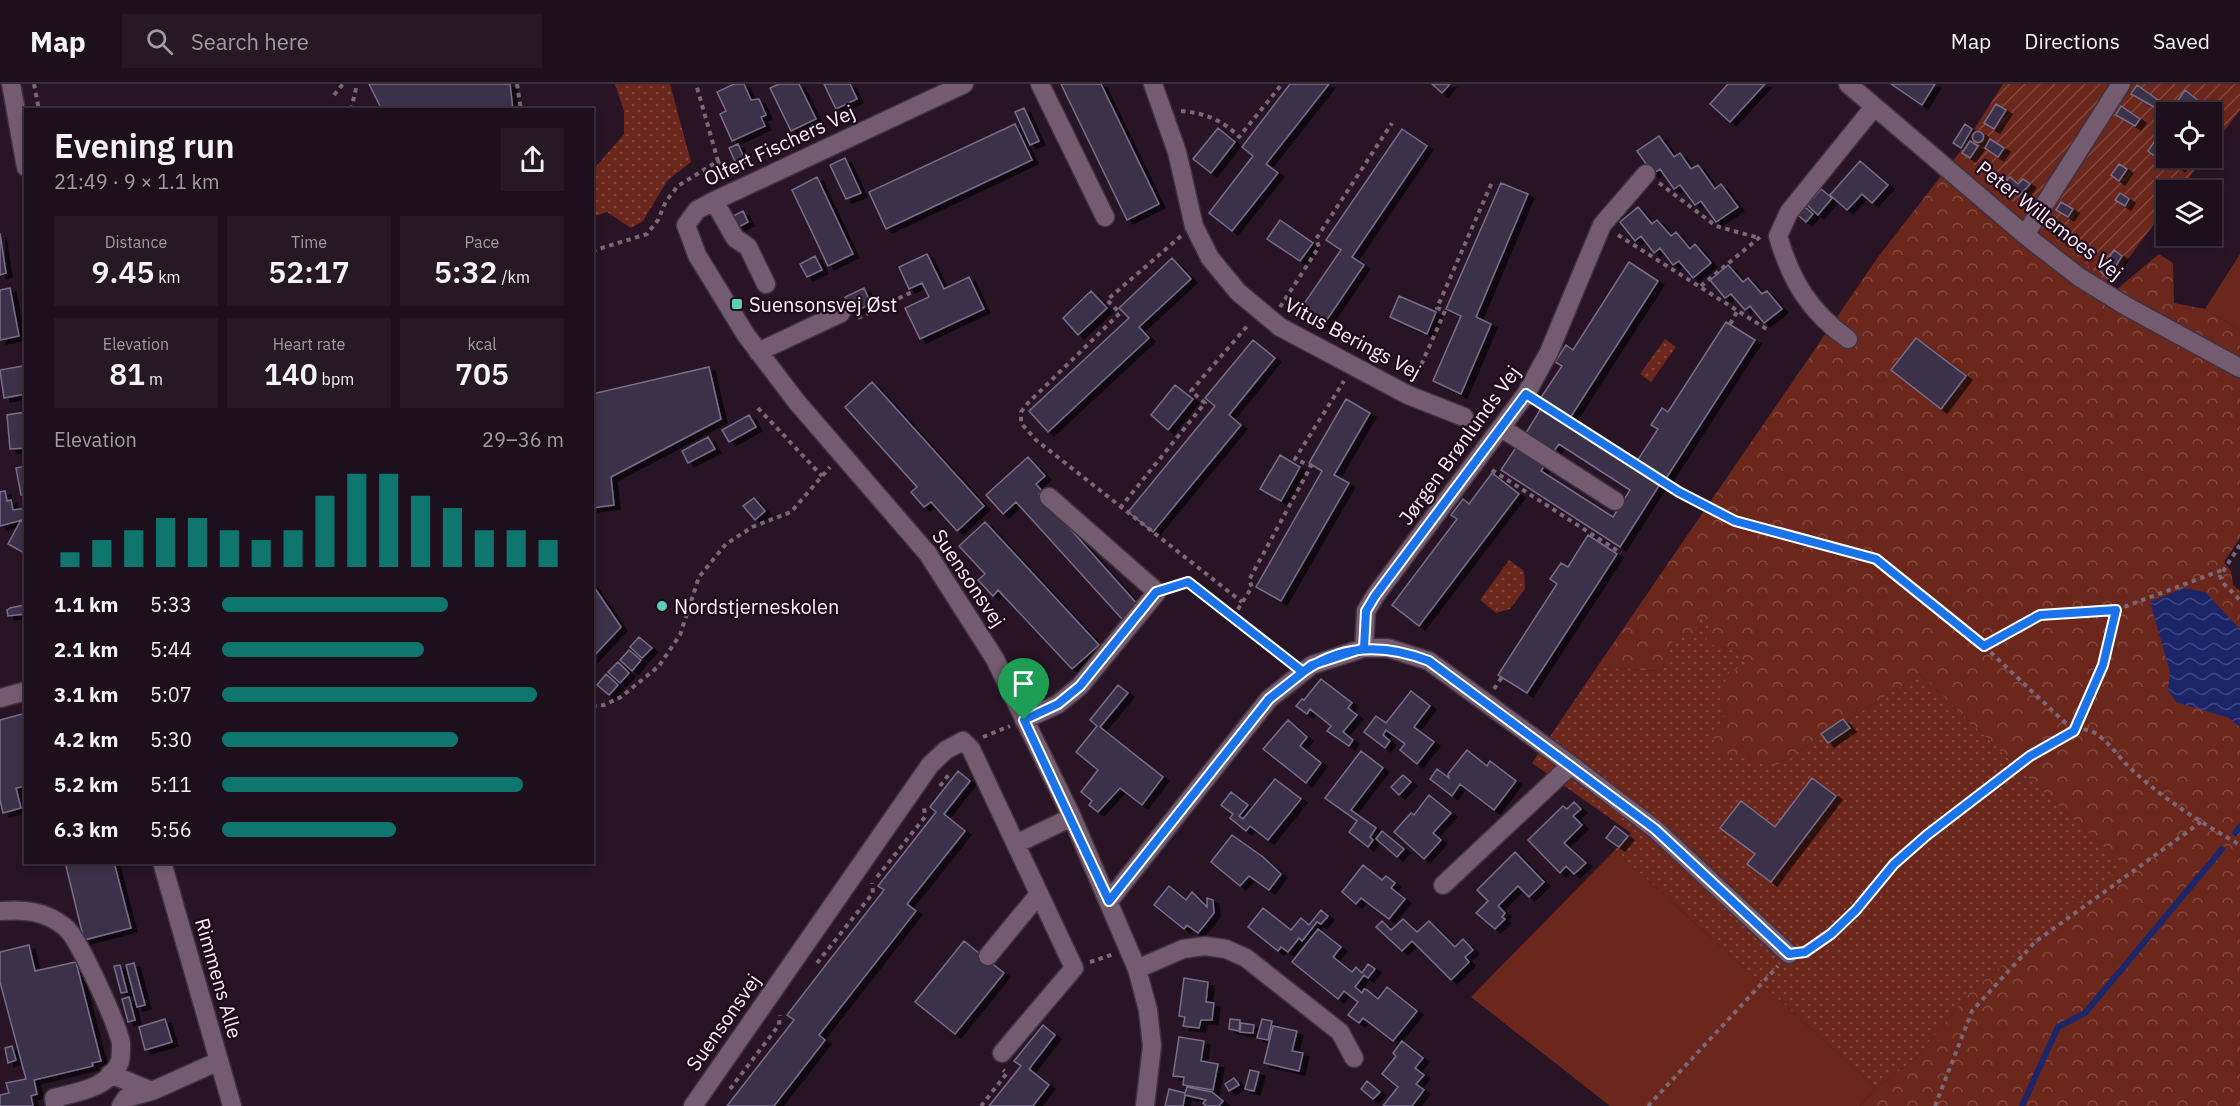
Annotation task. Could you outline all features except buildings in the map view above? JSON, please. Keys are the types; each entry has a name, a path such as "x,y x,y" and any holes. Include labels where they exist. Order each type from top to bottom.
{"street":[{"name":"Olfert Fischers Vej","path":"686,225 690,216 697,210 714,201 964,84"},
{"path":"1041,84 1105,218"},
{"name":"Vitus Berings Vej","path":"1153,84 1164,109 1194,226 1223,276 1259,312 1280,327 1408,395 1464,417"},
{"name":"Peter Willemoes Vej","path":"1848,84 2025,235 2079,277 2126,306 2240,368"},
{"path":"2025,235 2121,84"},
{"path":"7,90 24,159"},
{"path":"1848,339 1823,321 1798,286 1785,260 1778,236 1789,212 1875,107"},
{"name":"Jørgen Brønlunds Vej","path":"1364,648 1366,611 1375,596 1503,429 1526,394 1549,352 1602,225 1646,174"},
{"path":"714,201 735,238 748,248 766,284"},
{"name":"Suensonsvej","path":"686,225 697,255 730,311 758,352 928,554 995,659 1072,817 1137,969 1148,1010 1152,1046 1145,1106"},
{"path":"758,352 841,314"},
{"path":"1503,429 1615,501"},
{"path":"1024,720 1058,704 1080,686 1156,592 1049,497"},
{"path":"1109,901 1269,699 1303,672 1334,656 1364,648 1388,648 1429,661 1655,829 1789,954"},
{"path":"0,698 24,692"},
{"name":"Suensonsvej","path":"693,1106 930,765 946,750 963,741 971,748"},
{"path":"971,748 1074,968 1002,1053"},
{"path":"1443,885 1571,765"},
{"path":"1016,843 1072,817"},
{"name":"Rimmens Alle","path":"163,864 232,1106"},
{"path":"988,956 1039,894"},
{"path":"0,910 26,909 48,916 67,928 81,948 121,1044 120,1062 98,1086 54,1098 55,1106"},
{"path":"1137,969 1183,949 1205,946 1226,949 1246,957 1340,1032 1354,1058"},
{"path":"121,1106 126,1098 152,1091 219,1061"},
{"path":"110,1074 152,1091"}],"path":[{"path":"34,84 39,108"},
{"path":"334,95 343,84"},
{"path":"351,108 357,84"},
{"path":"517,84 521,108"},
{"path":"594,250 647,234 678,186 718,161 696,84"},
{"path":"1164,109 1212,117 1227,125 1239,137 1282,84"},
{"path":"1280,327 1280,308 1319,247 1316,238 1392,123"},
{"path":"1646,174 1716,226 1759,238 1778,236"},
{"path":"1408,395 1445,312 1437,308 1493,180"},
{"path":"1602,225 1768,330"},
{"path":"1194,226 1107,300 1120,313 1021,412 1021,423 1035,440 1242,602"},
{"path":"1700,286 1759,238"},
{"path":"841,314 846,324 914,291"},
{"path":"1730,324 1738,310"},
{"path":"1120,508 1206,403 1191,391 1259,312"},
{"path":"1233,617 1252,587 1249,580 1311,466 1295,459 1353,366"},
{"path":"1526,394 1679,492 1735,521 1876,559 1984,646 2074,731"},
{"path":"758,408 822,476"},
{"path":"594,706 604,705 621,697 659,666 680,635 699,577 726,544 752,527 791,512 843,453"},
{"path":"1478,462 1621,553"},
{"path":"2240,545 2220,576 2223,583 2240,600"},
{"path":"1984,646 2040,615 2116,610 2224,569"},
{"path":"1156,592 1188,582 1303,672"},
{"path":"2074,731 2103,665 2116,610"},
{"path":"937,790 978,739 1024,720"},
{"path":"1648,1106 1789,954 1805,952 1831,934 1856,910 1894,864 1927,835 2030,756 2074,731 2087,730 2101,738 2135,773 2201,822 2240,844"},
{"path":"816,965 873,892 871,884 925,817 923,806 930,798"},
{"path":"1935,1106 1972,1011 2035,942 2201,822"},
{"path":"1074,968 1129,948"},
{"path":"723,1097 779,1025 780,1010"},
{"path":"981,1106 1007,1073 994,1062 1002,1053"}],"green space":[{"path":"615,84 670,84 691,162 667,181 643,221 631,228 607,212 594,217 594,169 624,134 624,111"},
{"path":"2003,84 2240,84 2240,110 2222,134 2222,102 2156,102 2156,168 2196,168 2187,180 2156,180 2156,221 2109,284 1959,153"},
{"path":"1959,153 2116,290 2159,254 2173,263 2174,303 2205,309 2240,330 2240,538 2224,562 2231,571 2233,585 2240,591 2240,1106 1860,1106 1876,1088 1915,1059 1969,993 2124,865 1920,674 1777,765 1713,752 1714,731 1727,714 1718,705 1728,672 1747,665 1738,652 1706,643 1709,620 1699,617 1693,636 1674,639 1661,671 1597,667 1878,257"},
{"path":"2240,254 2240,330 2205,309"},
{"path":"1665,339 1676,347 1651,382 1640,374"},
{"path":"1509,560 1524,571 1525,589 1510,609 1496,613 1480,600"},
{"path":"1699,617 1710,620 1707,643 1738,652 1748,665 1727,714 1714,731 1777,765 1920,674 2052,800 2125,865 1969,993 1915,1059 1876,1088 1615,850 1631,833 1532,763 1597,667 1661,671 1674,639"},
{"path":"1615,850 1876,1088 1860,1106 1610,1106 1471,997"}],"water":[{"path":"2184,588 2205,592 2240,629 2240,727 2229,718 2176,702 2168,690 2170,672 2150,602"}],"waterway":[{"path":"2235,833 2240,827"},
{"path":"2022,1106 2058,1027 2085,1013 2222,849"}],"place":[{"name":"Suensonsvej Øst","path":"737,304"},
{"name":"Nordstjerneskolen","path":"662,606"}],"route":[{"path":"1024,720 1058,704 1080,686 1156,592 1188,582 1303,672 1312,665 1334,656 1364,648 1388,648 1408,652 1429,661 1655,829 1789,954 1805,952 1831,934 1856,910 1894,864 1927,835 2030,756 2074,731 2103,665 2116,610 2040,615 1984,646 1876,559 1735,521 1679,492 1526,394 1503,429 1375,596 1366,611 1363,629 1364,648 1312,665 1269,699 1109,901 1072,817 1024,720"}]}
